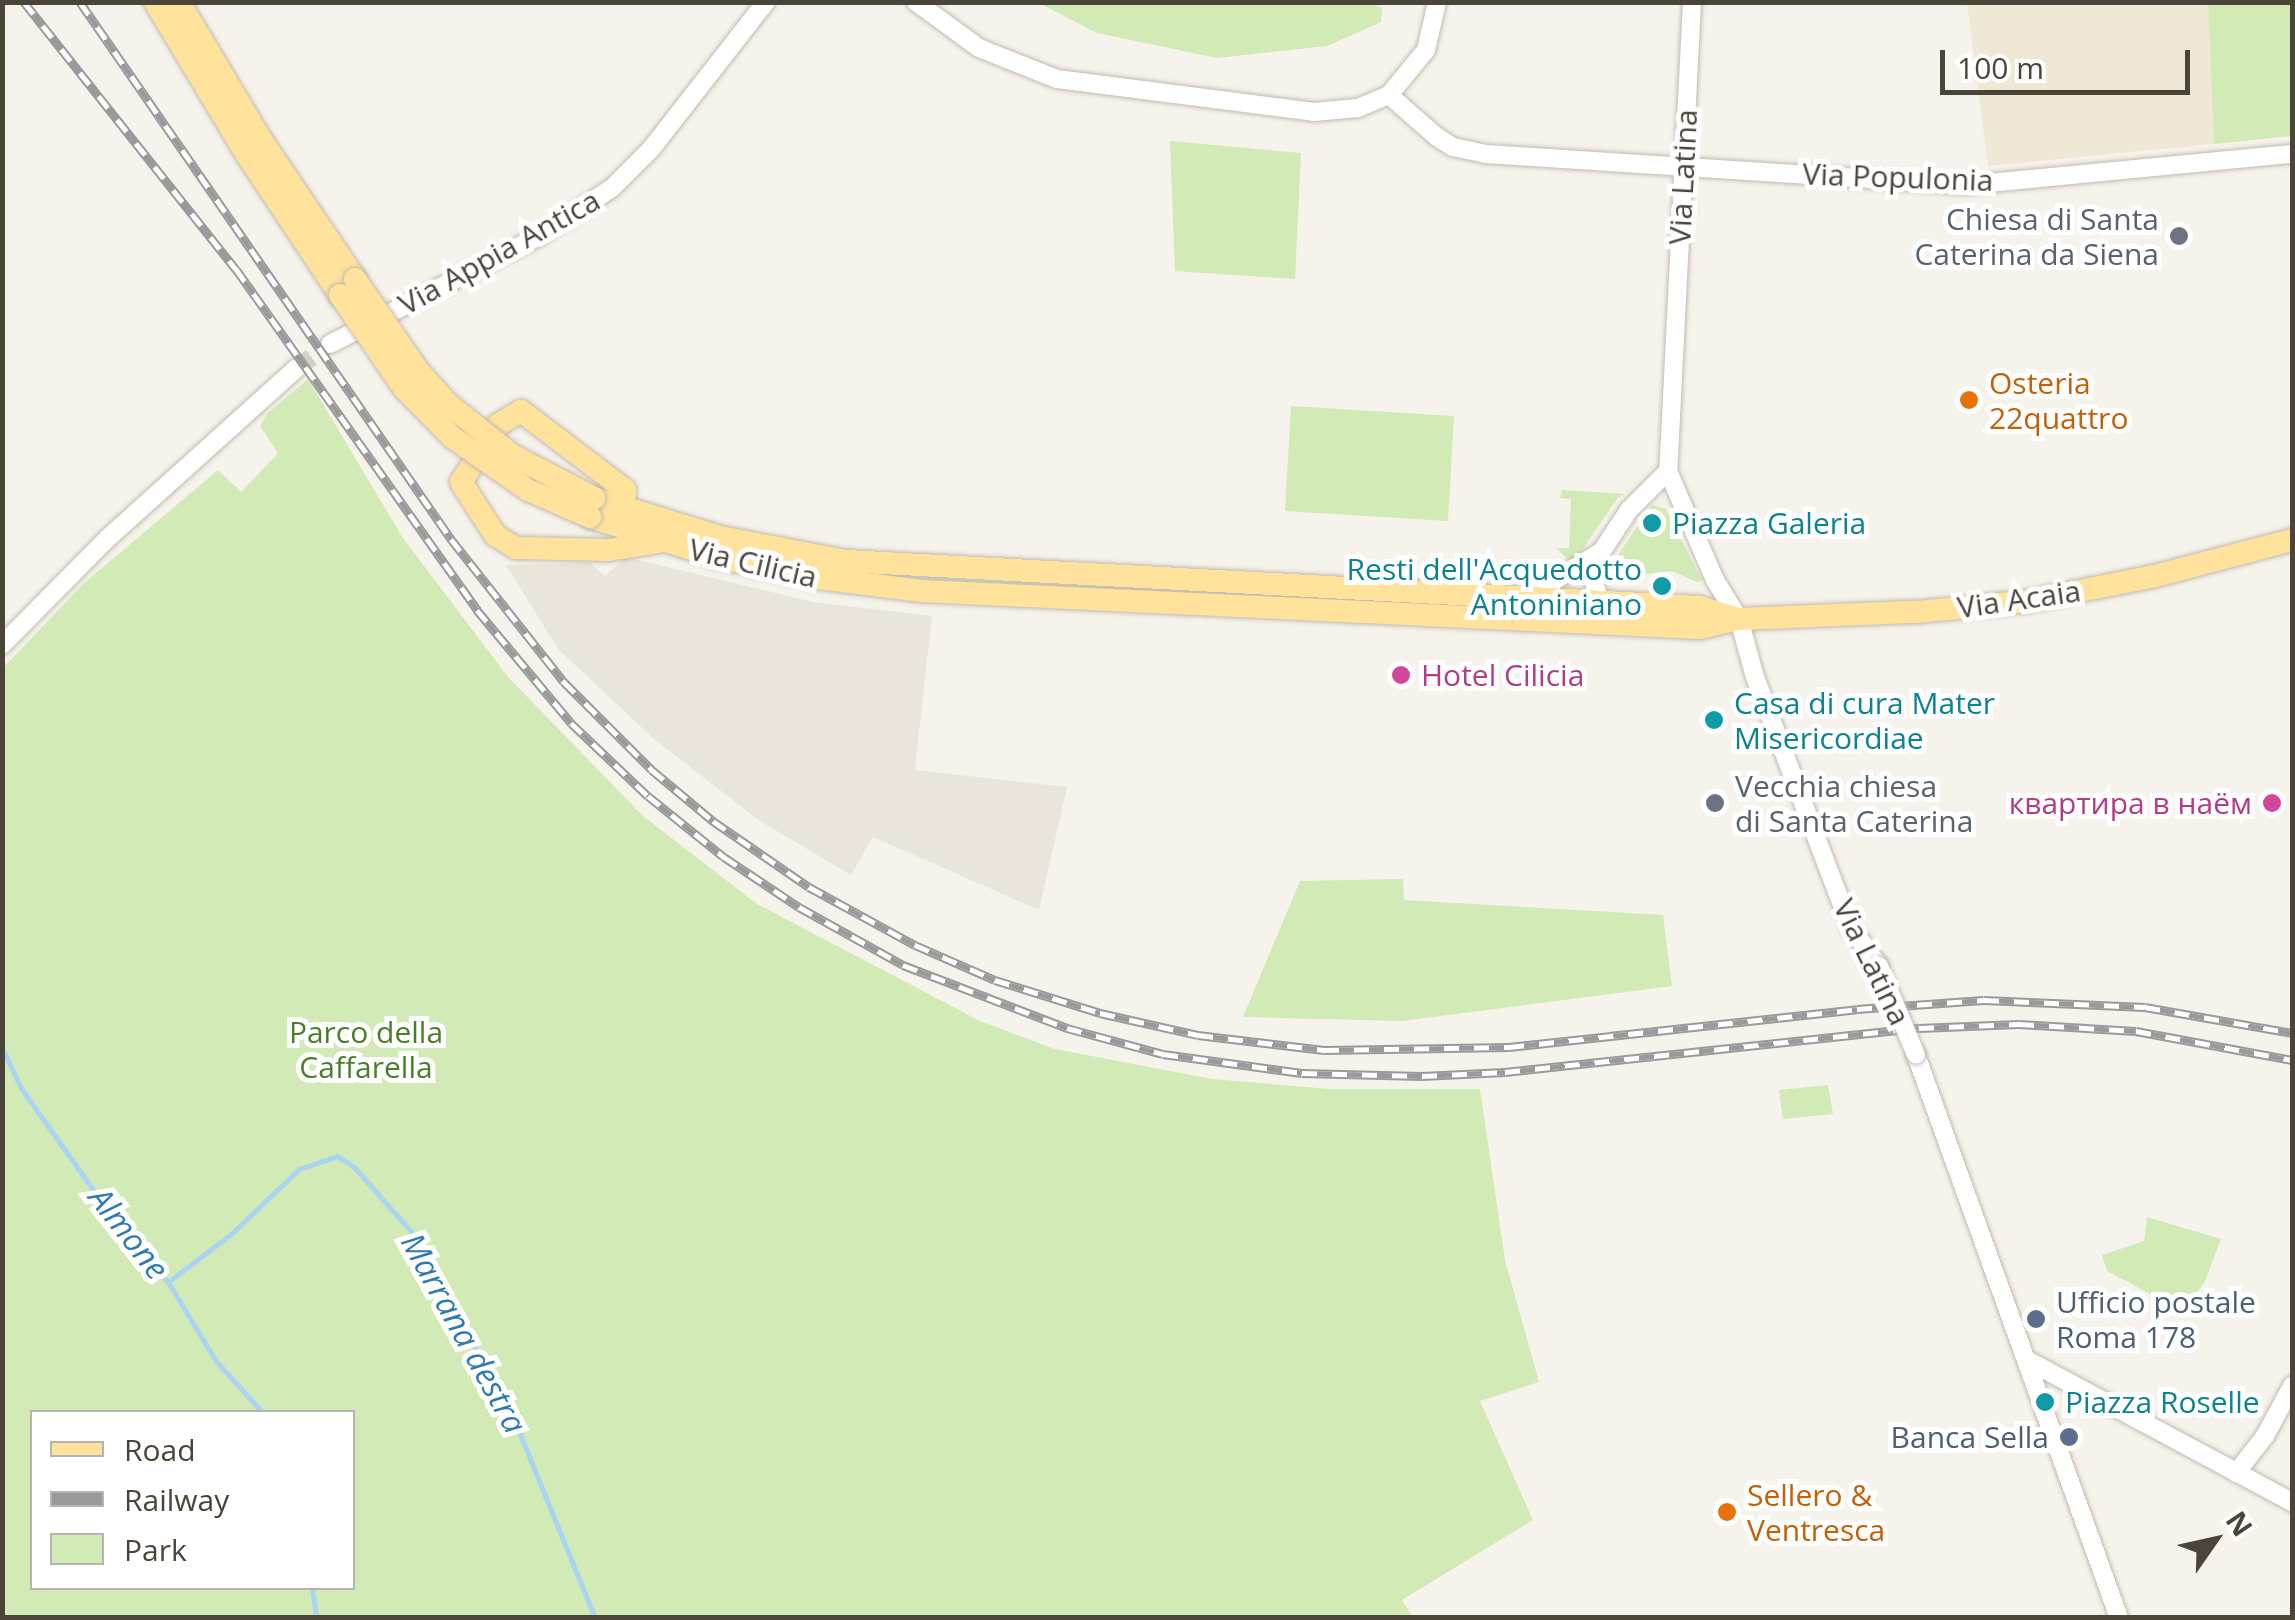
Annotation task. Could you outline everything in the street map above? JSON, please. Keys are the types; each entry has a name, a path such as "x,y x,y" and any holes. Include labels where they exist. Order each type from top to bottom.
{"main road":[{"name":"Via Cilicia","path":"155,2 247,154 348,287"},
{"name":"Via Cilicia","path":"179,2 348,287 395,376 452,437 528,490 592,508 661,542 818,578 922,591 1610,611"},
{"path":"624,508 626,490 522,412 499,424 462,482 495,535 516,548 609,550 661,542"},
{"name":"Via Cilicia","path":"592,508 624,508 720,536 862,563 1518,599 1610,611"},
{"name":"Via Acaia","path":"1739,619 1917,612 2029,601 2156,576 2292,540"},
{"path":"1610,611 1700,628 1739,619"}],"street":[{"name":"Via Appia Antica","path":"330,344 541,235 612,188 651,149 766,2"},
{"path":"916,2 996,57 1084,85 1314,112 1358,108 1389,95 1426,50 1437,2"},
{"name":"Via Latina","path":"1668,471 1692,2"},
{"name":"Via Populonia","path":"1389,95 1437,137 1467,152 1968,185 2292,154"},
{"path":"2,645 108,538 247,408 297,368"},
{"path":"1610,611 1593,569 1601,550 1629,510 1668,471 1716,580 1739,619"},
{"path":"1518,599 1545,590 1601,550"},
{"name":"Via Latina","path":"1739,619 1755,677 1851,928 1879,966 1916,1055 2027,1360"},
{"path":"2027,1360 2084,1394 2292,1502"},
{"path":"2027,1360 2119,1618"},
{"path":"2236,1472 2265,1436 2292,1386"}],"shaded area":[{"path":"1967,3 2208,3 2214,144 1988,166"},
{"path":"626,557 813,602 932,616 915,770 1067,787 1039,910 873,837 851,875 760,821 655,740 558,649 506,565 590,563 605,576"}],"green space":[{"path":"1039,3 1370,3 1382,8 1381,22 1327,46 1217,58 1097,33"},
{"path":"2208,3 2292,3 2292,136 2214,144"},
{"path":"1170,141 1301,153 1295,279 1175,271"},
{"name":"Parco della Caffarella","path":"308,379 403,538 508,677 643,816 757,904 980,1021 1055,1049 1212,1079 1330,1089 1480,1089 1505,1260 1539,1382 1480,1401 1533,1520 1402,1600 1413,1617 3,1617 3,668 83,584 218,470 241,492 278,453 260,426 267,414"},
{"path":"1291,406 1454,416 1448,521 1285,511"},
{"path":"1562,490 1625,494 1618,498 1572,564 1557,548 1569,548 1571,499 1560,498"},
{"path":"1652,505 1666,509 1702,580 1697,582 1672,571 1608,579 1605,574"},
{"path":"1403,879 1404,900 1663,915 1672,986 1402,1021 1243,1017 1300,881"},
{"path":"1828,1085 1833,1114 1783,1119 1779,1090"},
{"path":"2147,1217 2221,1239 2205,1281 2184,1312 2107,1271 2102,1255 2144,1241"}],"waterway":[{"name":"Almone","path":"2,1048 21,1088 116,1222 168,1282 216,1361 260,1410"},
{"name":"Marrana destra","path":"168,1282 230,1235 299,1169 337,1156 354,1167 415,1236 515,1422 595,1618"},
{"name":"Almone","path":"312,1590 316,1618"}],"tunnel":[{"path":"297,368 330,344"}],"railway":[{"path":"24,2 236,269 477,610 571,723 648,796 724,857 799,907 903,965 1067,1028 1163,1054 1302,1073 1422,1076 1505,1072 1919,1028 2019,1024 2136,1031 2292,1060"},
{"path":"80,2 451,539 564,682 652,770 713,821 809,887 915,945 995,980 1100,1013 1198,1035 1324,1050 1509,1047 1857,1009 1984,1000 2145,1007 2292,1033"}],"place":[{"name":"Chiesa di Santa Caterina da Siena","path":"2179,236"},
{"name":"Osteria 22quattro","path":"1969,400"},
{"name":"Piazza Galeria","path":"1652,523"},
{"name":"Resti dell'Acquedotto Antoniniano","path":"1662,586"},
{"name":"Hotel Cilicia","path":"1401,675"},
{"name":"Casa di cura Mater Misericordiae","path":"1714,720"},
{"name":"Vecchia chiesa di Santa Caterina","path":"1715,803"},
{"name":"квартира в наём","path":"2272,803"},
{"name":"Ufficio postale Roma 178","path":"2036,1319"},
{"name":"Piazza Roselle","path":"2045,1402"},
{"name":"Banca Sella","path":"2069,1437"},
{"name":"Sellero & Ventresca","path":"1727,1512"}]}
